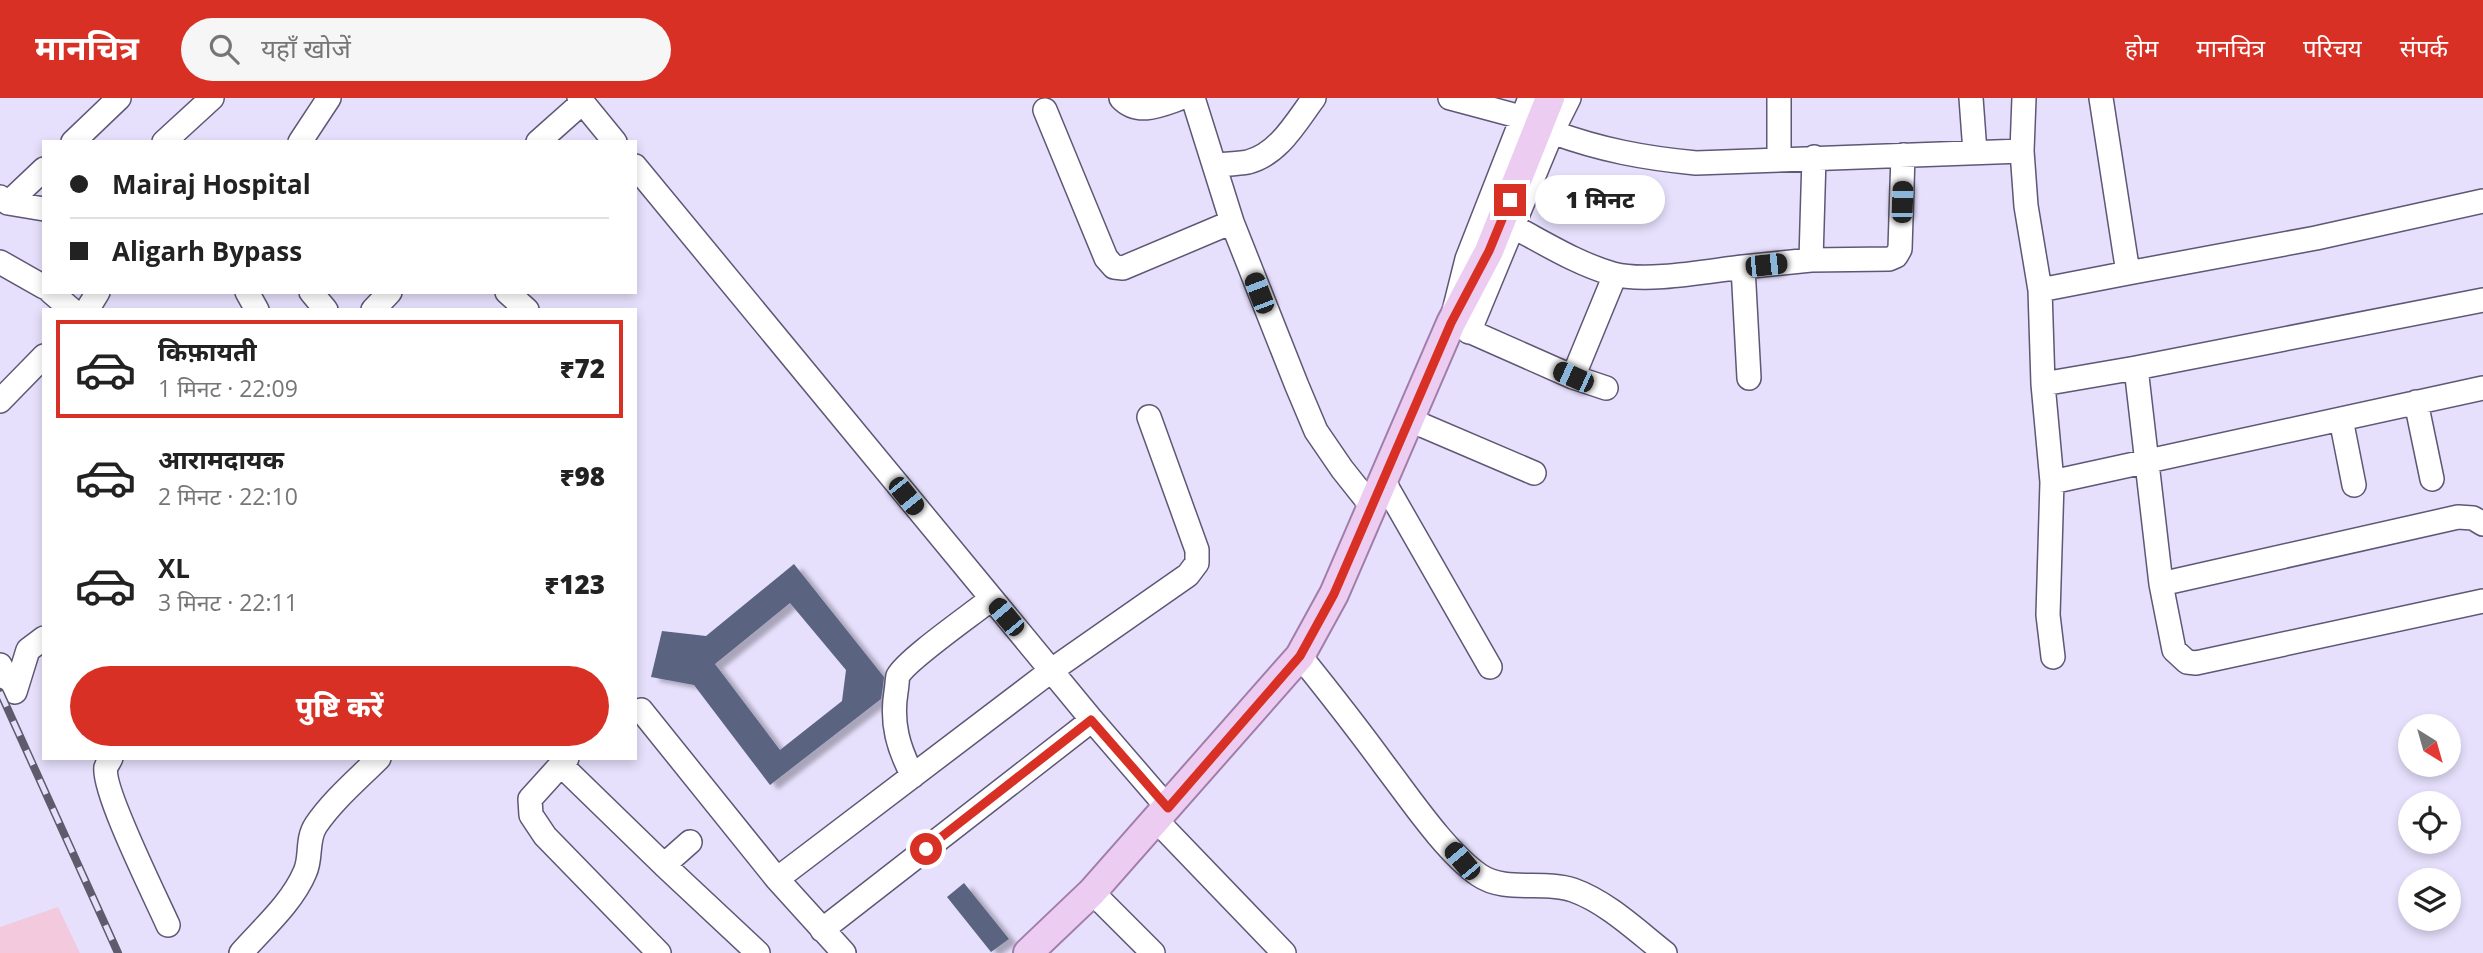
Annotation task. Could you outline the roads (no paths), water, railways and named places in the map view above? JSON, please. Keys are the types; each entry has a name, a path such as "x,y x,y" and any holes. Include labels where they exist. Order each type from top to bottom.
{"main road":[{"path":"1028,953 1092,892 1300,656 1334,594 1410,420 1460,327 1550,98"}],"street":[{"path":"75,140 119,98"},
{"path":"166,140 212,98"},
{"path":"301,140 329,98"},
{"path":"1121,98 1135,107 1145,108 1181,98"},
{"path":"1193,98 1232,222 1268,317 1316,430 1373,508"},
{"path":"1215,164 1246,162 1263,157 1277,146 1314,98"},
{"path":"1450,98 1526,108 1467,258 1460,327"},
{"path":"1460,327 1514,227 1552,132 1569,98"},
{"path":"1779,98 1779,159"},
{"path":"1971,98 1975,152"},
{"path":"2024,98 2022,151 2026,206 2040,290 2043,384 2052,482 2048,615 2053,657"},
{"path":"2101,98 2128,273"},
{"path":"540,140 581,100 613,140"},
{"path":"1045,110 1106,258 1114,267 1123,268 1232,222"},
{"path":"1552,132 1596,148 1647,158 1696,163 2022,151"},
{"path":"1514,227 1585,264 1615,275 1671,275 1811,260 1889,259 1896,256 1900,249 1903,155"},
{"path":"1811,260 1814,157"},
{"path":"637,168 1052,670 1162,815 1269,948"},
{"path":"4,200 42,171"},
{"path":"4,200 42,209"},
{"path":"2040,290 2316,238 2483,201"},
{"path":"0,262 42,286"},
{"path":"1743,267 1749,378"},
{"path":"1573,377 1615,275"},
{"path":"53,294 70,308"},
{"path":"312,294 324,308"},
{"path":"375,308 388,294"},
{"path":"509,294 525,308"},
{"path":"2043,384 2483,300"},
{"path":"1460,327 1573,377 1606,388"},
{"path":"0,401 42,358"},
{"path":"2136,368 2161,583 2174,650 2187,662 2196,663 2483,601"},
{"path":"2052,482 2483,388"},
{"path":"2416,402 2432,479"},
{"path":"777,879 1052,670 1188,575 1197,563 1197,550 1149,417"},
{"path":"2341,419 2354,485"},
{"path":"1410,420 1534,473"},
{"path":"1384,482 1490,667"},
{"path":"2161,583 2458,517 2473,518 2483,524"},
{"path":"913,776 894,727 898,675 914,659 991,599"},
{"path":"0,665 15,692 28,650 42,640"},
{"path":"1300,656 1416,808 1462,861 1481,877 1505,885 1544,884 1573,890 1601,904 1665,953"},
{"path":"641,710 777,879 844,953"},
{"path":"822,930 1091,720"},
{"path":"110,760 105,768 107,780 129,842 168,925"},
{"path":"241,953 299,885 307,866 309,841 314,828 328,809 377,760"},
{"path":"659,953 545,836 531,815 530,799 564,761 664,866 758,953"},
{"path":"664,866 690,842"},
{"path":"1092,892 1153,953"}],"railway":[{"path":"0,692 118,953"}]}
